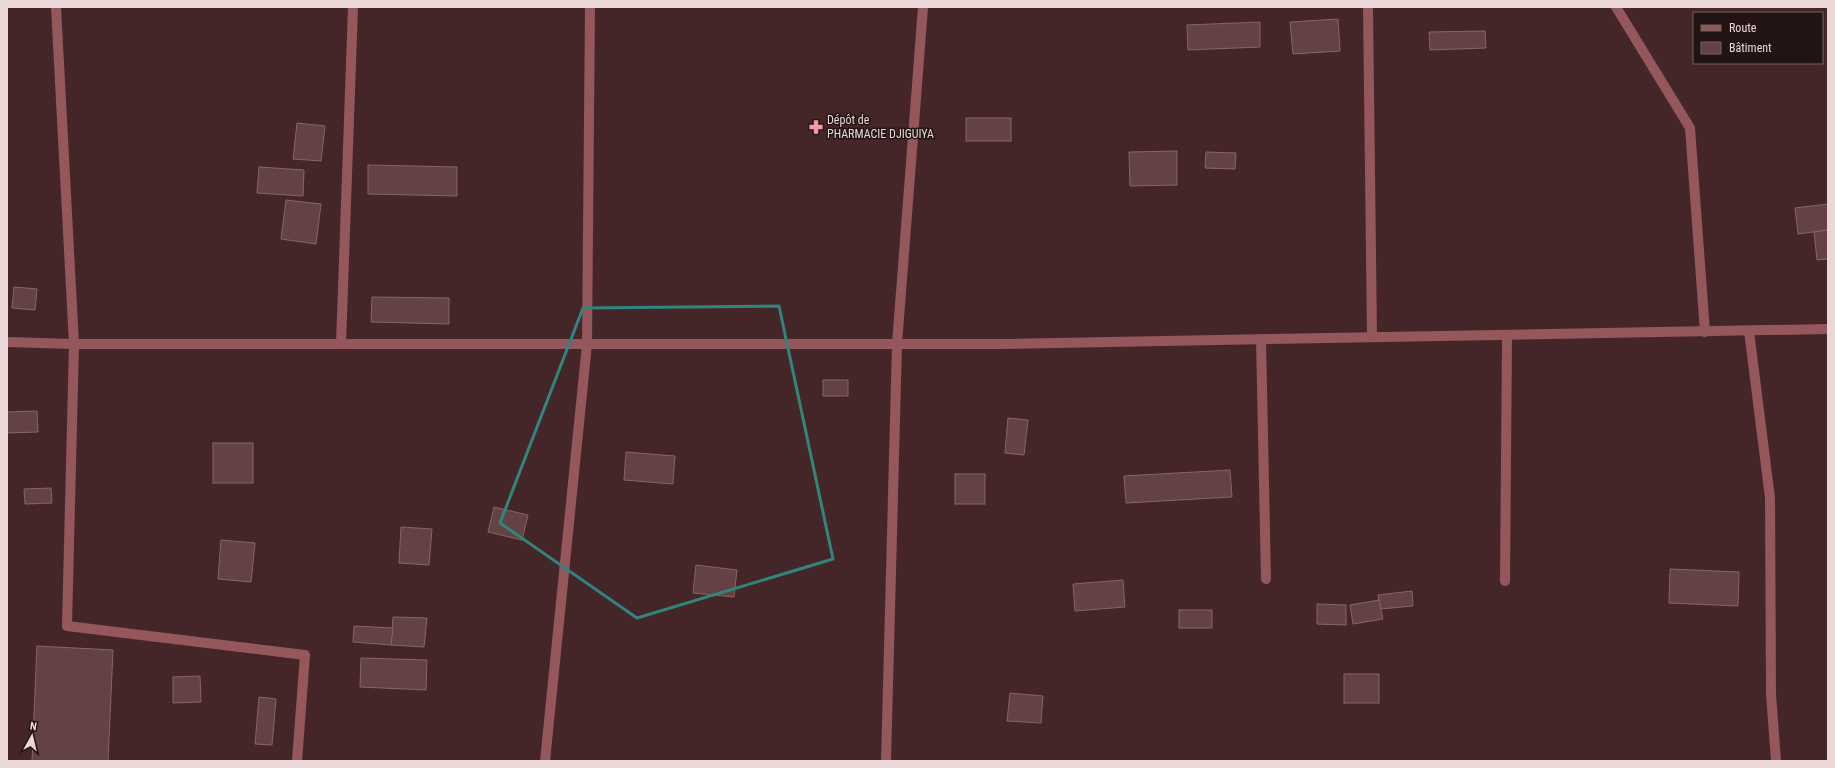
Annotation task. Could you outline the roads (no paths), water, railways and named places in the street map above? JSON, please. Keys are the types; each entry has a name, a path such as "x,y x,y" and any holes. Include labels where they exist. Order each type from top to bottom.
{"street":[{"path":"56,7 74,344 68,626 305,655 297,761"},
{"path":"341,344 353,7"},
{"path":"545,761 587,344 590,7"},
{"path":"886,761 897,344 923,7"},
{"path":"1368,7 1372,337"},
{"path":"1616,7 1690,128 1705,332"},
{"path":"7,342 74,344 897,344 1507,336 1828,329"},
{"path":"1749,331 1770,498 1771,694 1776,761"},
{"path":"1505,581 1507,336"},
{"path":"1261,339 1266,579"}],"place":[{"name":"Dépôt de PHARMACIE DJIGUIYA","path":"816,127"}]}
